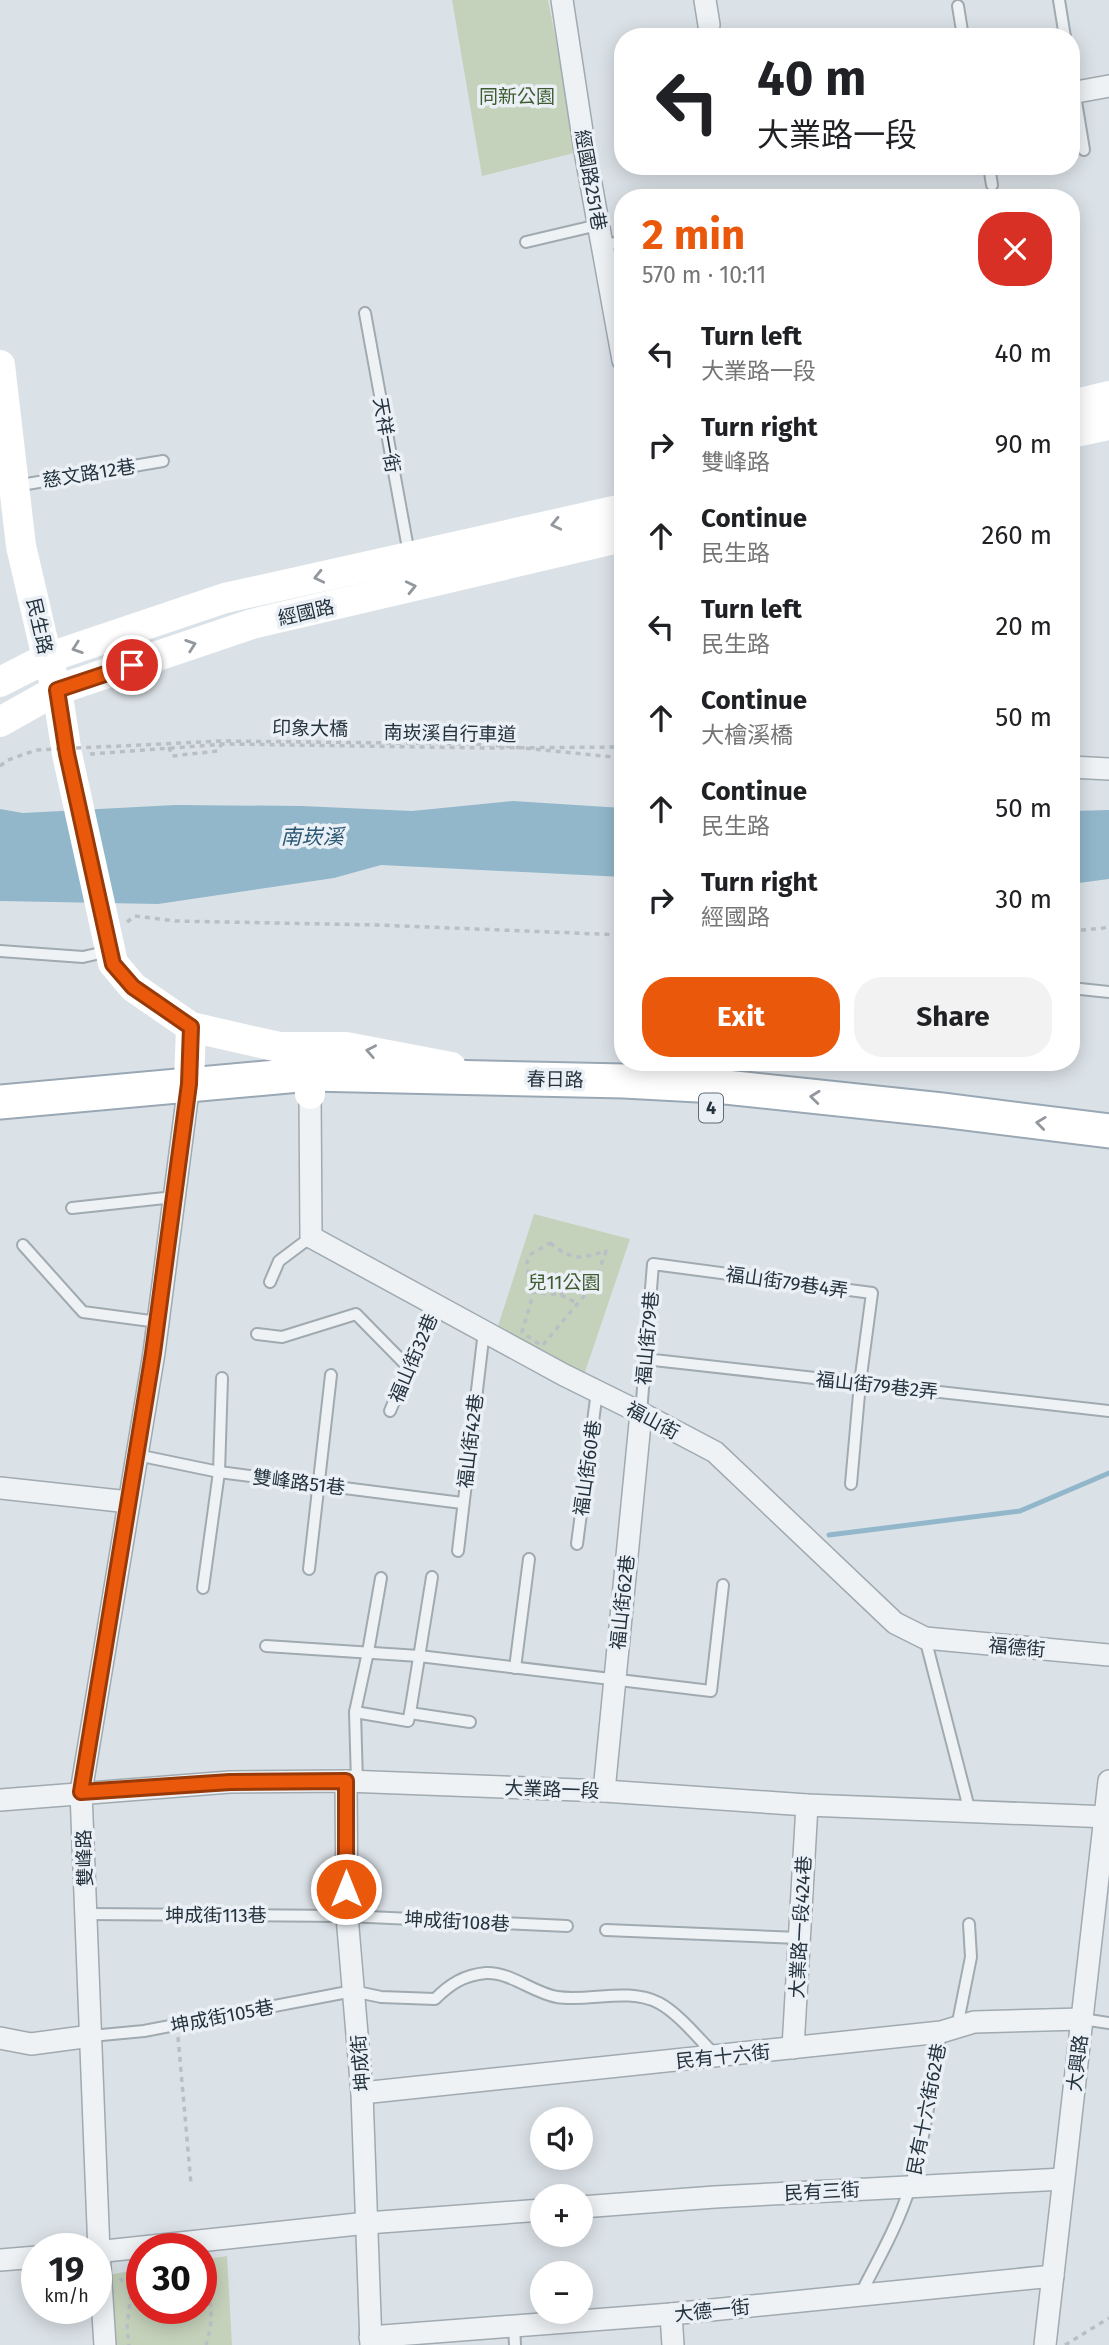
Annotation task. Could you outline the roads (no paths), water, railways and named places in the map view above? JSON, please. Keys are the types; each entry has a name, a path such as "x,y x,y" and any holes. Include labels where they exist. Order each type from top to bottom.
{"main road":[{"name":"春日路","path":"0,1102 310,1084 510,1079 624,1081 716,1086 1109,1131"},
{"name":"春日路","path":"310,1084 712,1108 1109,1153"},
{"name":"春日路","path":"0,1120 188,1093"}],"street":[{"name":"經國路251巷","path":"562,0 608,237 614,286"},
{"path":"705,0 709,25"},
{"path":"1080,92 1109,86"},
{"name":"民生路","path":"0,365 15,486 11,543 57,690 69,762 106,938"},
{"path":"1080,403 1109,396"},
{"path":"1080,431 1109,425"},
{"name":"經國路","path":"0,682 47,658 225,598 614,511"},
{"name":"經國路","path":"0,722 57,690 252,624 614,539"},
{"path":"1080,767 1109,769"},
{"path":"106,938 113,964 133,987 191,1027 279,1047 346,1046 510,1079"},
{"path":"188,1093 191,1027"},
{"path":"279,1047 310,1084 311,1237"},
{"name":"雙峰路","path":"96,2233 81,1792 158,1322 188,1093"},
{"name":"福山街","path":"311,1237 715,1452 895,1623 925,1638"},
{"name":"福山街62巷","path":"604,1791 641,1413"},
{"path":"0,1488 129,1502"},
{"name":"福德街","path":"925,1638 1109,1655"},
{"name":"大興路","path":"1045,2345 1109,1781"},
{"name":"大業路一段","path":"0,1800 230,1782 351,1782 604,1791 807,1805 1107,1817"},
{"name":"坤成街","path":"351,1782 347,1916 362,2093 371,2341"},
{"name":"大業路一段424巷","path":"793,2048 807,1805"},
{"name":"民有十六街","path":"362,2093 793,2048 949,2029 974,2022 1082,2019"},
{"path":"0,2038 31,2044 90,2036"},
{"name":"民有三街","path":"593,2206 1063,2179"},
{"path":"112,2250 367,2223 530,2211"},
{"path":"0,2260 21,2258"},
{"name":"大德一街","path":"371,2341 514,2336 671,2314 1052,2276"},
{"path":"671,2314 673,2345"},
{"name":"雙峰路","path":"103,2324 105,2345"}],"lane":[{"path":"1059,0 1064,28"},
{"path":"958,6 962,28"},
{"path":"1080,129 1084,149"},
{"path":"990,175 992,185"},
{"path":"526,242 608,237"},
{"name":"天祥一街","path":"365,313 410,557"},
{"name":"慈文路12巷","path":"15,486 163,461"},
{"path":"0,951 83,957 106,938"},
{"path":"1080,989 1109,992"},
{"path":"72,1209 174,1198"},
{"path":"270,1282 279,1261 311,1237"},
{"path":"23,1245 83,1312 158,1322"},
{"name":"福山街79巷","path":"641,1413 653,1264"},
{"name":"福山街79巷4弄","path":"653,1264 872,1293 860,1383"},
{"name":"福山街32巷","path":"390,1410 435,1305"},
{"path":"257,1334 282,1337 356,1314 408,1368"},
{"name":"福山街42巷","path":"458,1551 484,1331"},
{"name":"福山街79巷2弄","path":"645,1359 1109,1411"},
{"path":"309,1569 331,1376"},
{"path":"203,1588 219,1472 222,1378"},
{"path":"851,1484 860,1383"},
{"name":"福山街60巷","path":"577,1544 597,1391"},
{"name":"雙峰路51巷","path":"137,1455 219,1472 462,1503"},
{"path":"515,1668 529,1559"},
{"path":"355,1712 408,1721 432,1577"},
{"path":"351,1782 355,1712 369,1652 381,1578"},
{"path":"266,1646 419,1656 711,1691 723,1585"},
{"path":"925,1638 970,1812"},
{"path":"410,1713 470,1721"},
{"name":"坤成街113巷","path":"86,1914 347,1916"},
{"name":"坤成街108巷","path":"347,1916 567,1926"},
{"name":"民有十六街62巷","path":"860,2295 892,2233 910,2186 949,2029 971,1957 969,1924"},
{"path":"606,1930 799,1938"},
{"path":"353,1991 381,1997 435,1999 446,1987 465,1976 489,1973 513,1979 555,1996 631,1996 659,2003 716,2056"},
{"name":"坤成街105巷","path":"90,2036 177,2025 353,1991"},
{"path":"1082,2019 1109,2023"}],"water":[{"name":"南崁溪","path":"513,801 614,807 614,877 381,865 334,878 158,904 0,901 0,809 23,813 175,805 302,806 412,811"},
{"path":"1109,810 1109,879 1080,883 1080,811"}],"waterway":[{"path":"829,1535 1020,1511 1109,1473"}],"park label":[{"name":"同新公園","path":"517,96"},
{"name":"兒11公園","path":"564,1282"}]}
